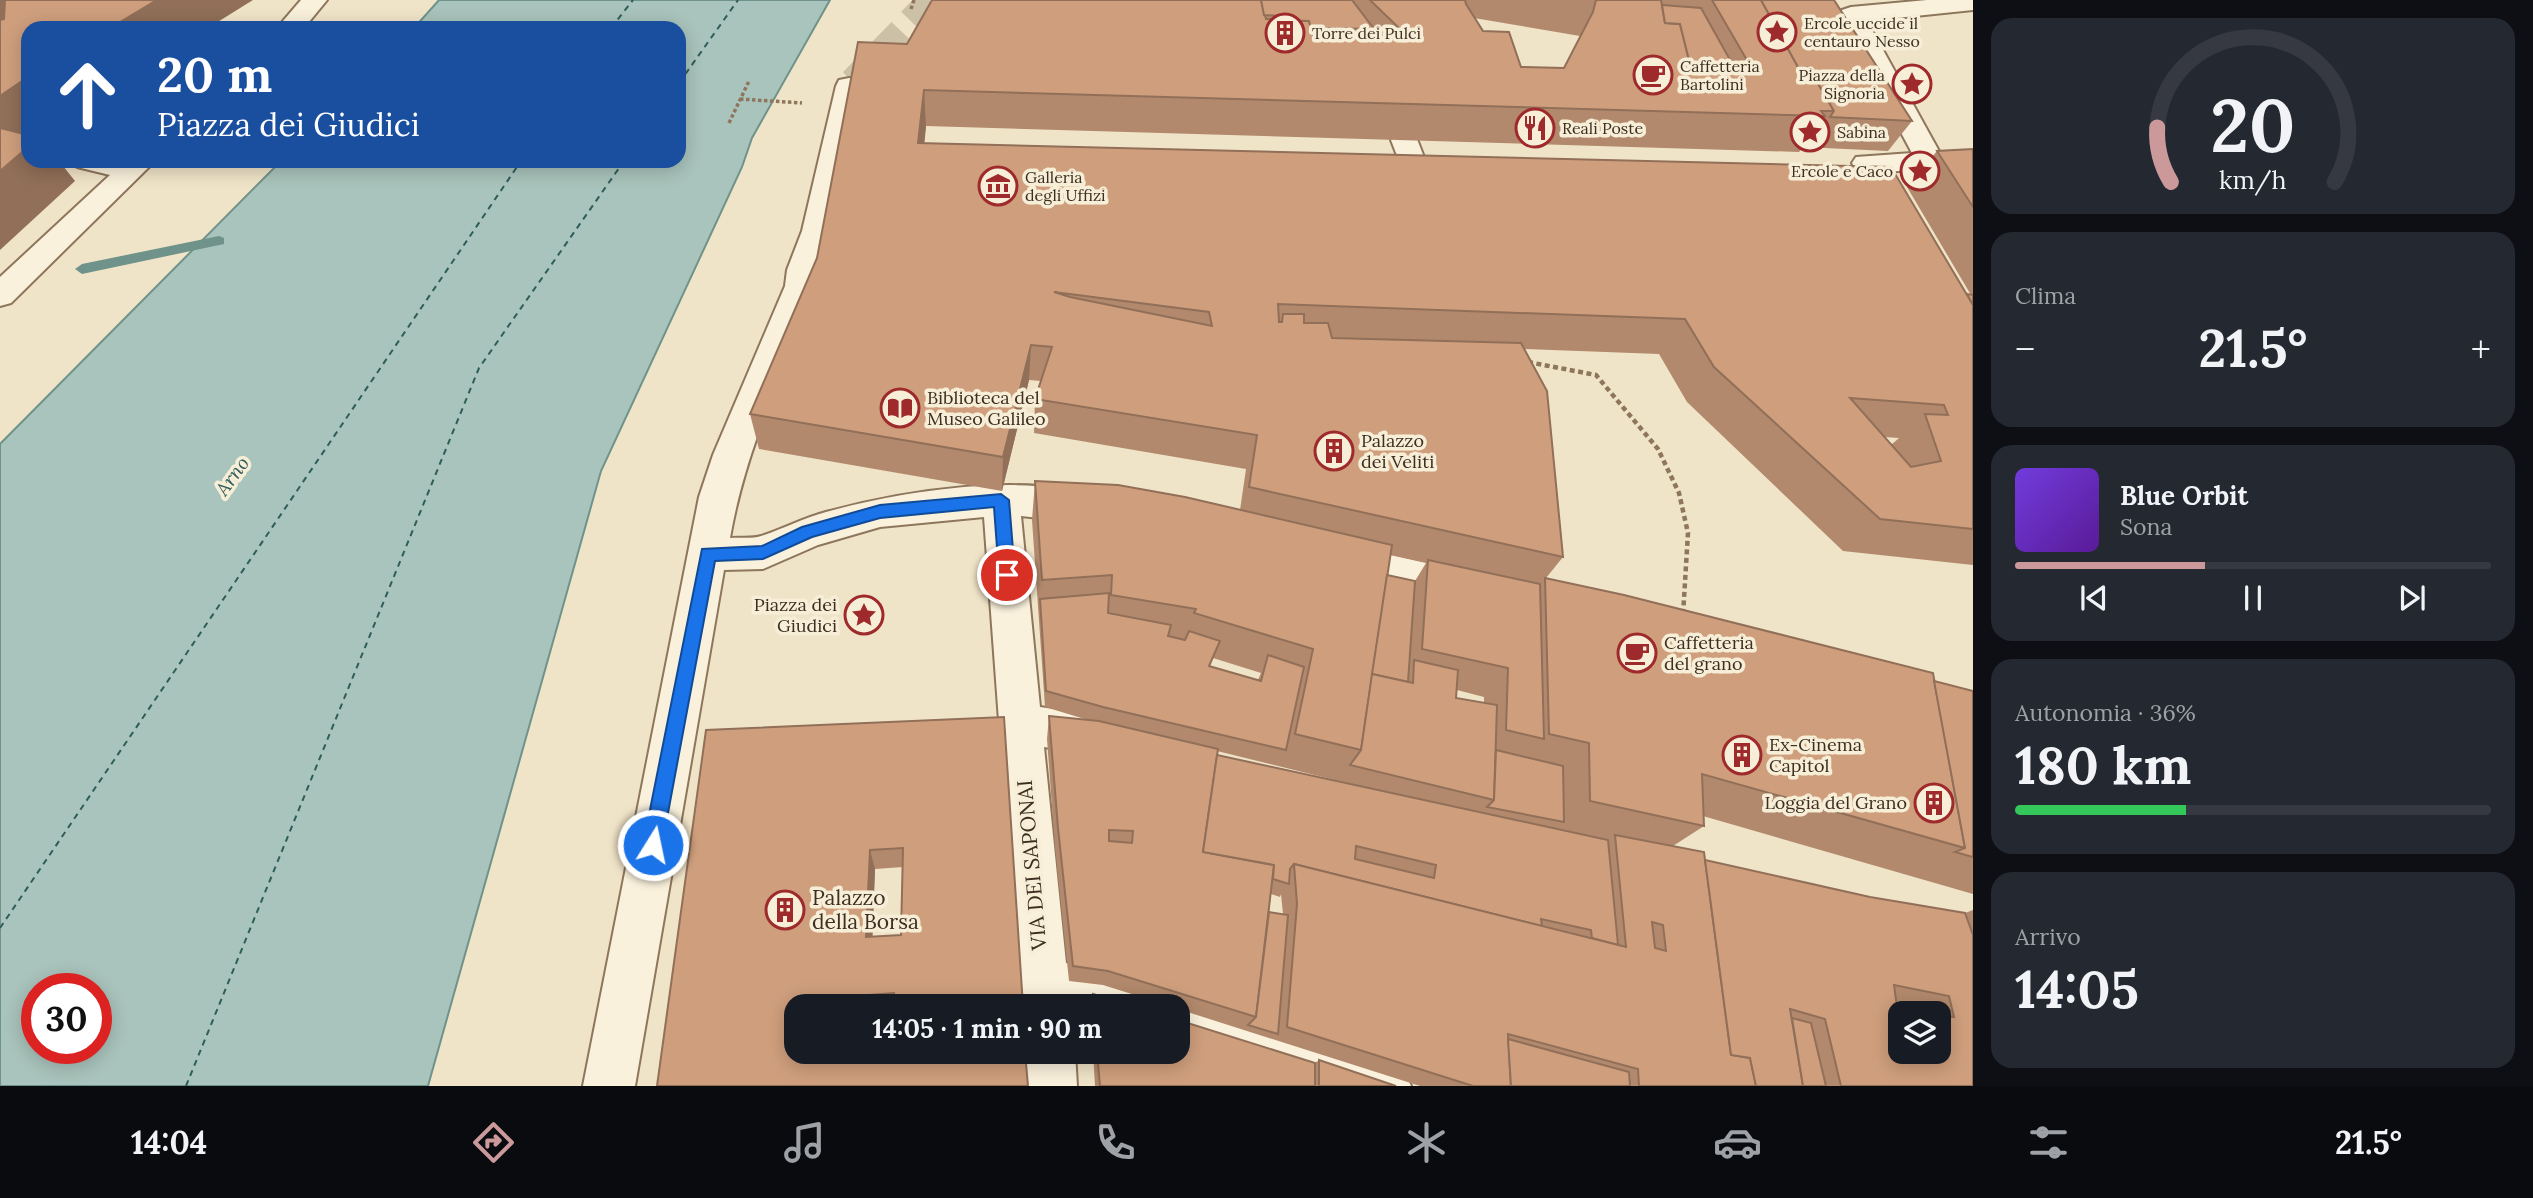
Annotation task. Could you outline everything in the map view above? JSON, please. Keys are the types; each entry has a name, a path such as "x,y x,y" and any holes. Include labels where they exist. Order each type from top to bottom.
{"street":[{"path":"296,21 315,0"},
{"path":"1839,177 1885,177 1931,162 1840,10 1973,2"},
{"path":"609,1086 674,764 678,705 719,497 730,455 801,286 803,270 817,231 849,86"},
{"path":"0,295 133,168"},
{"path":"1885,177 1908,237"},
{"path":"708,554 763,553 808,532 880,512 1001,500 1064,504 1115,514"},
{"path":"1001,500 1020,724 1074,730 1142,745"},
{"path":"1297,551 1508,598"},
{"name":"VIA DEI SAPONAI","path":"1020,724 1044,994"},
{"path":"1190,1026 1385,1086"},
{"path":"1050,1064 1051,1086"}],"path":[{"path":"911,9 914,0"},
{"path":"729,124 749,81"},
{"path":"740,99 781,103"},
{"path":"1516,361 1543,363 1596,375 1658,449 1679,493 1688,533 1682,628"}],"water":[{"name":"Arno","path":"439,0 830,0 752,138 742,167 601,471 428,1086 0,1086 0,444 274,168 686,168 686,21 420,21"}],"building":[{"path":"5,0 157,0 122,21 21,21 21,82 0,96 0,20 4,19"},
{"path":"932,0 1261,0 1266,19 1309,21 1311,28 1400,29 1370,0 1465,0 1483,31 1509,32 1521,67 1564,68 1593,12 1596,0 1661,0 1665,23 1680,24 1691,68 1751,67 1712,0 1761,0 1798,67 1809,68 1834,111 1821,111 1825,116 924,90 918,143 1891,167 1973,305 1973,529 1880,519 1714,367 1685,319 1278,304 1279,322 1282,322 1283,314 1304,314 1304,323 1328,323 1332,338 1521,343 1547,391 1563,557 1249,487 1257,435 1035,399 1052,347 1031,345 1003,457 750,414 817,258 858,42 907,44","holes":["1054,292 1209,312 1212,326 1070,297","1850,398 1944,405 1948,415 1925,414 1941,461 1911,467"]},
{"path":"1261,0 1352,0 1374,29 1311,28 1309,21 1281,20 1281,16 1264,15"},
{"path":"1761,0 1834,0 1912,121 1830,117 1834,111 1809,68 1798,67"},
{"path":"1662,5 1701,8 1734,67 1691,68 1680,24 1665,23"},
{"path":"0,128 21,133 21,153 0,171"},
{"path":"1973,149 1973,207 1937,151"},
{"path":"1035,481 1118,485 1185,497 1392,545 1361,750 1295,734 1313,649 1194,613 1196,609 1111,595 1112,575 1042,580"},
{"path":"1428,560 1540,584 1544,739 1506,730 1508,668 1422,649"},
{"path":"1387,575 1415,581 1408,682 1372,674"},
{"path":"1545,578 1624,595 1933,673 1965,848 1702,774 1704,826 1590,801 1589,743 1549,734"},
{"path":"1109,593 1108,613 1171,625 1168,636 1185,640 1189,631 1220,641 1209,666 1261,681 1268,655 1304,667 1286,750 1046,691 1040,599"},
{"path":"1414,660 1458,670 1456,698 1497,705 1494,800 1350,765 1361,750 1372,674 1413,683"},
{"path":"1934,681 1973,691 1973,857 1955,852 1965,848"},
{"path":"1049,716 1099,721 1218,749 1203,852 1274,865 1256,1017 1190,996 1190,994 1182,994 1108,971 1073,966","holes":["1109,830 1133,831 1132,843 1109,841"]},
{"name":"Palazzo della Borsa","path":"1004,717 1022,994 784,994 784,1064 1026,1064 1028,1086 657,1086 706,730","holes":["903,848 901,935 866,937 870,850"]},
{"path":"1496,750 1563,766 1564,822 1487,807 1494,800"},
{"path":"1217,755 1608,840 1618,945 1592,938 1591,930 1541,919 1542,926 1294,864 1290,869 1289,884 1273,879 1274,865 1203,852","holes":["1356,846 1436,865 1434,878 1355,859"]},
{"path":"1615,835 1704,852 1731,1055 1750,1058 1756,1086 1639,1086 1638,1069 1508,1034 1511,1086 1473,1086 1287,1027 1297,904 1294,864 1626,947","holes":["1652,922 1663,925 1666,951 1655,948"]},
{"path":"1705,860 1870,897 1965,913 1973,935 1973,1086 1841,1086 1825,1019 1790,1009 1803,1086 1756,1086 1750,1058 1731,1055"},
{"path":"1269,912 1288,915 1278,1034 1248,1025 1256,1017"},
{"path":"1792,1018 1811,1023 1826,1086 1803,1086"},
{"path":"1190,1024 1315,1063 1315,1086 1100,1086 1098,1064 1190,1064"},
{"path":"1508,1039 1629,1072 1630,1086 1511,1086"},
{"path":"1319,1060 1396,1086 1319,1086"}],"waterway":[{"path":"82,269 219,241"}],"ferry route":[{"path":"616,21 633,0"},
{"path":"686,73 738,0"},
{"path":"0,928 516,168"},
{"path":"186,1086 479,368 619,168"}],"tunnel":[{"path":"853,82 932,0"}],"place":[{"name":"Ercole uccide il centauro Nesso","path":"1777,32"},
{"name":"Torre dei Pulci","path":"1285,33"},
{"name":"Caffetteria Bartolini","path":"1653,75"},
{"name":"Piazza della Signoria","path":"1912,84"},
{"name":"Reali Poste","path":"1535,128"},
{"name":"Sabina","path":"1810,132"},
{"name":"Ercole e Caco","path":"1920,171"},
{"name":"Galleria degli Uffizi","path":"998,186"},
{"name":"Biblioteca del Museo Galileo","path":"900,408"},
{"name":"Palazzo dei Veliti","path":"1334,451"},
{"name":"Piazza dei Giudici","path":"864,615"},
{"name":"Caffetteria del grano","path":"1637,653"},
{"name":"Ex-Cinema Capitol","path":"1742,755"},
{"name":"Loggia del Grano","path":"1934,803"},
{"name":"Palazzo della Borsa","path":"785,910"}],"route":[{"path":"653,845 708,554 763,553 808,532 880,512 1001,500 1007,575"}]}
